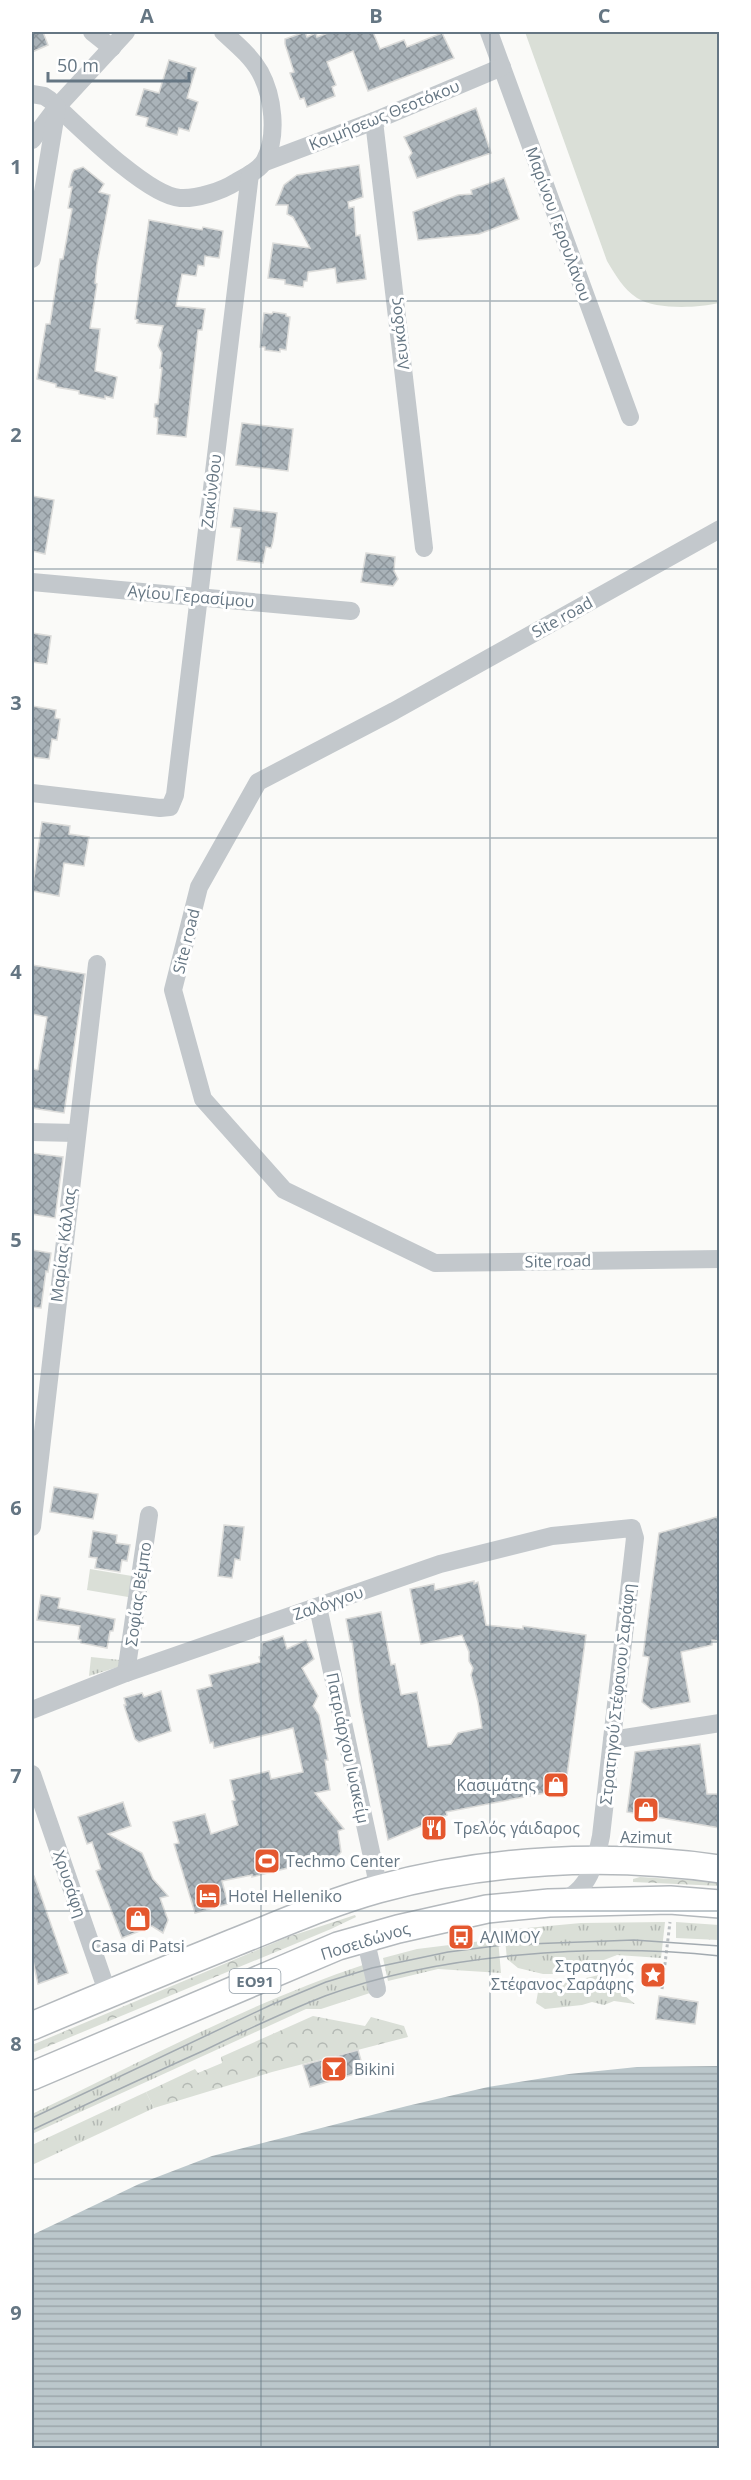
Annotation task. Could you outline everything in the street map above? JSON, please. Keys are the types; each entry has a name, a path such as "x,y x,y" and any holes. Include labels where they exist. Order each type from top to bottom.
{"highway":[{"name":"ΕΟ91","path":"32,2026 324,1906 379,1889 446,1875 524,1863 596,1860 684,1864 720,1869"},
{"name":"Ποσειδώνος","path":"32,2076 338,1946 365,1938 488,1909 549,1903 670,1900 720,1904"},
{"path":"32,2088 115,2040"}],"street":[{"path":"92,32 112,48"},
{"path":"32,140 57,107 126,32"},
{"path":"224,32 249,57 260,73 268,92 272,114 272,136 265,162"},
{"name":"Μαρίνου Γερουλάνου","path":"489,32 630,417"},
{"name":"Κοιμήσεως Θεοτόκου","path":"32,94 44,96 141,181 161,193 180,198 229,187 265,162 374,121 502,67"},
{"path":"32,259 57,107"},
{"name":"Λευκάδος","path":"374,121 424,548"},
{"name":"Ζακύνθου","path":"32,793 160,808 170,807 175,795 250,174"},
{"name":"Site road","path":"720,529 394,711 258,782 199,887 173,990 202,1099 284,1190 435,1263 720,1259"},
{"name":"Αγίου Γερασίμου","path":"32,582 351,611"},
{"name":"Μαρίας Κάλλας","path":"32,1527 37,1425 98,964"},
{"path":"32,1132 76,1133"},
{"name":"Σοφίας Βέμπο","path":"126,1673 149,1515"},
{"name":"Ζαλόγγου","path":"32,1710 126,1673 440,1564 552,1536 632,1528"},
{"name":"Στρατηγού Στέφανου Σαράφη","path":"596,1860 612,1740 634,1538 632,1528"},
{"name":"Πατριάρχου Ιωακείμ","path":"318,1607 379,1889"},
{"path":"612,1740 720,1723"},
{"name":"Χρυσάφη","path":"32,1774 108,1994"},
{"path":"549,1903 564,1900 582,1886 596,1860"},
{"path":"365,1938 377,1989"}],"path":[{"path":"662,1989 670,1918"}],"green space":[{"path":"525,32 719,32 719,303 689,307 655,305 637,298 620,281 607,261"},
{"path":"90,1569 132,1576 128,1597 87,1590"},
{"path":"91,1657 120,1660 118,1667 89,1676"},
{"path":"640,1877 719,1882 720,1886 633,1882 633,1879"},
{"path":"355,1915 356,1917 331,1929 32,2053 32,2045 288,1937"},
{"path":"665,1922 661,1958 617,1955 570,1973 556,1974 543,1974 518,1968 507,1959 504,1930 581,1923"},
{"path":"676,1922 719,1925 719,1940 676,1938"},
{"path":"498,1939 501,1973 438,1969 388,1981 383,1958 417,1949"},
{"path":"363,1965 370,1993 321,2009 306,2009 32,2134 32,2114 237,2015"},
{"path":"599,1975 635,2004 614,2001 604,2005 592,2002 545,2009 536,2003 538,1992 547,1993 556,1985"},
{"path":"313,2016 365,2026 371,2017 404,2026 408,2037 272,2072 154,2108 146,2092 195,2069 198,2073 222,2063 221,2057"},
{"path":"146,2092 154,2108 32,2165 32,2145"}],"shaded area":[{"path":"719,2066 719,2448 32,2448 32,2235 139,2184 212,2156 407,2106 488,2087 569,2074 637,2067"}],"building":[{"path":"32,32 43,32 48,45 32,52"},
{"path":"305,32 307,37 316,33 317,37 331,32 373,32 380,49 404,40 407,47 442,33 454,58 368,91 353,51 327,62 336,85 332,87 335,96 307,107 304,98 300,99 290,73 294,72 285,44 285,39"},
{"path":"169,60 196,68 187,98 198,102 189,131 179,128 177,135 146,126 148,118 136,115 144,89 159,93"},
{"path":"476,108 491,153 417,178 409,157 412,153 404,137"},
{"path":"359,165 363,197 348,202 349,208 354,207 356,236 360,235 366,279 337,283 335,268 308,272 307,281 304,281 303,287 285,284 285,280 268,278 273,243 310,248 293,217 287,214 288,205 276,205 284,185 297,175"},
{"path":"83,167 104,184 99,192 110,195 97,264 95,283 97,284 90,328 100,329 95,371 117,377 113,398 105,396 105,399 79,394 79,391 56,387 56,384 37,379 46,324 50,324 60,259 63,259 72,209 68,208 72,187 69,187 74,170"},
{"path":"504,178 519,219 479,234 418,240 413,212 458,195 472,194 471,190"},
{"path":"149,220 202,230 203,227 223,231 219,258 205,256 204,266 198,265 196,276 182,274 176,306 205,309 202,330 198,330 186,437 157,434 158,418 154,417 155,404 158,404 162,368 160,368 162,353 158,346 163,326 137,323 138,320 135,319"},
{"path":"273,312 290,317 286,350 280,349 280,352 260,347 264,313 272,314"},
{"path":"242,423 293,429 288,471 236,465"},
{"path":"32,496 54,500 45,554 32,551"},
{"path":"234,508 277,513 273,541 271,548 266,547 263,563 237,560 241,528 231,527"},
{"path":"366,553 395,557 394,571 398,579 393,586 361,582"},
{"path":"32,633 51,636 47,664 32,662"},
{"path":"32,706 56,710 55,718 60,719 57,740 52,739 49,759 32,757"},
{"path":"42,822 70,826 69,834 89,837 84,866 64,863 59,896 32,891"},
{"path":"32,965 85,974 64,1113 32,1108 32,1069 38,1070 47,1017 32,1014"},
{"path":"32,1153 63,1157 55,1218 32,1214"},
{"path":"32,1250 51,1253 41,1308 32,1307"},
{"path":"54,1487 98,1494 93,1519 50,1512"},
{"path":"720,1516 720,1641 712,1640 712,1645 681,1652 690,1702 651,1709 642,1702 649,1657 643,1656 659,1533"},
{"path":"224,1525 244,1527 240,1560 235,1559 232,1578 218,1576"},
{"path":"93,1531 117,1535 116,1543 130,1545 127,1561 122,1560 120,1572 95,1568 97,1558 89,1557"},
{"path":"474,1581 474,1584 478,1582 486,1625 523,1629 523,1626 586,1635 564,1797 545,1793 446,1812 447,1815 388,1840 346,1619 381,1612 391,1665 395,1664 401,1695 417,1692 428,1747 451,1744 458,1733 482,1728 471,1675 473,1668 469,1661 469,1652 462,1635 421,1644 410,1589 434,1584 435,1590"},
{"path":"41,1595 60,1598 58,1608 115,1619 107,1648 81,1643 78,1639 80,1626 37,1620"},
{"path":"283,1636 287,1649 306,1640 314,1659 302,1668 318,1696 313,1706 319,1715 328,1760 325,1760 330,1790 315,1793 344,1829 338,1831 341,1852 330,1864 309,1868 308,1863 252,1877 252,1875 222,1881 228,1904 195,1913 174,1844 179,1843 173,1822 205,1814 211,1834 238,1825 230,1780 269,1771 271,1779 303,1772 293,1728 214,1748 213,1742 210,1743 197,1690 212,1686 209,1675 261,1662 259,1657 262,1643"},
{"path":"161,1691 171,1731 139,1742 135,1739 124,1705 126,1705 124,1698 142,1693 144,1697"},
{"path":"700,1744 707,1794 720,1794 720,1828 627,1812 635,1752"},
{"path":"123,1802 131,1826 108,1834 142,1853 153,1879 168,1896 160,1898 168,1920 163,1933 152,1926 122,1938 96,1871 101,1869 92,1842 87,1844 78,1817"},
{"path":"32,1876 34,1876 68,1973 38,1984 32,1956"},
{"path":"659,1996 698,2002 695,2024 656,2019"},
{"path":"358,2050 364,2071 310,2087 303,2065"}],"tram line":[{"path":"32,2118 273,2004 326,1982 372,1968 448,1952 503,1945 634,1940 720,1946"},
{"path":"32,2130 279,2015 370,1981 468,1961 520,1955 623,1951 720,1956"}],"place":[{"name":"Κασιμάτης","path":"556,1785"},
{"name":"Azimut","path":"646,1810"},
{"name":"Τρελός γάιδαρος","path":"434,1828"},
{"name":"Techmo Center","path":"267,1861"},
{"name":"Hotel Helleniko","path":"208,1896"},
{"name":"Casa di Patsi","path":"138,1919"},
{"name":"ΑΛΙΜΟΥ","path":"461,1937"},
{"name":"Στρατηγός Στέφανος Σαράφης","path":"653,1975"},
{"name":"Bikini","path":"334,2069"}]}
